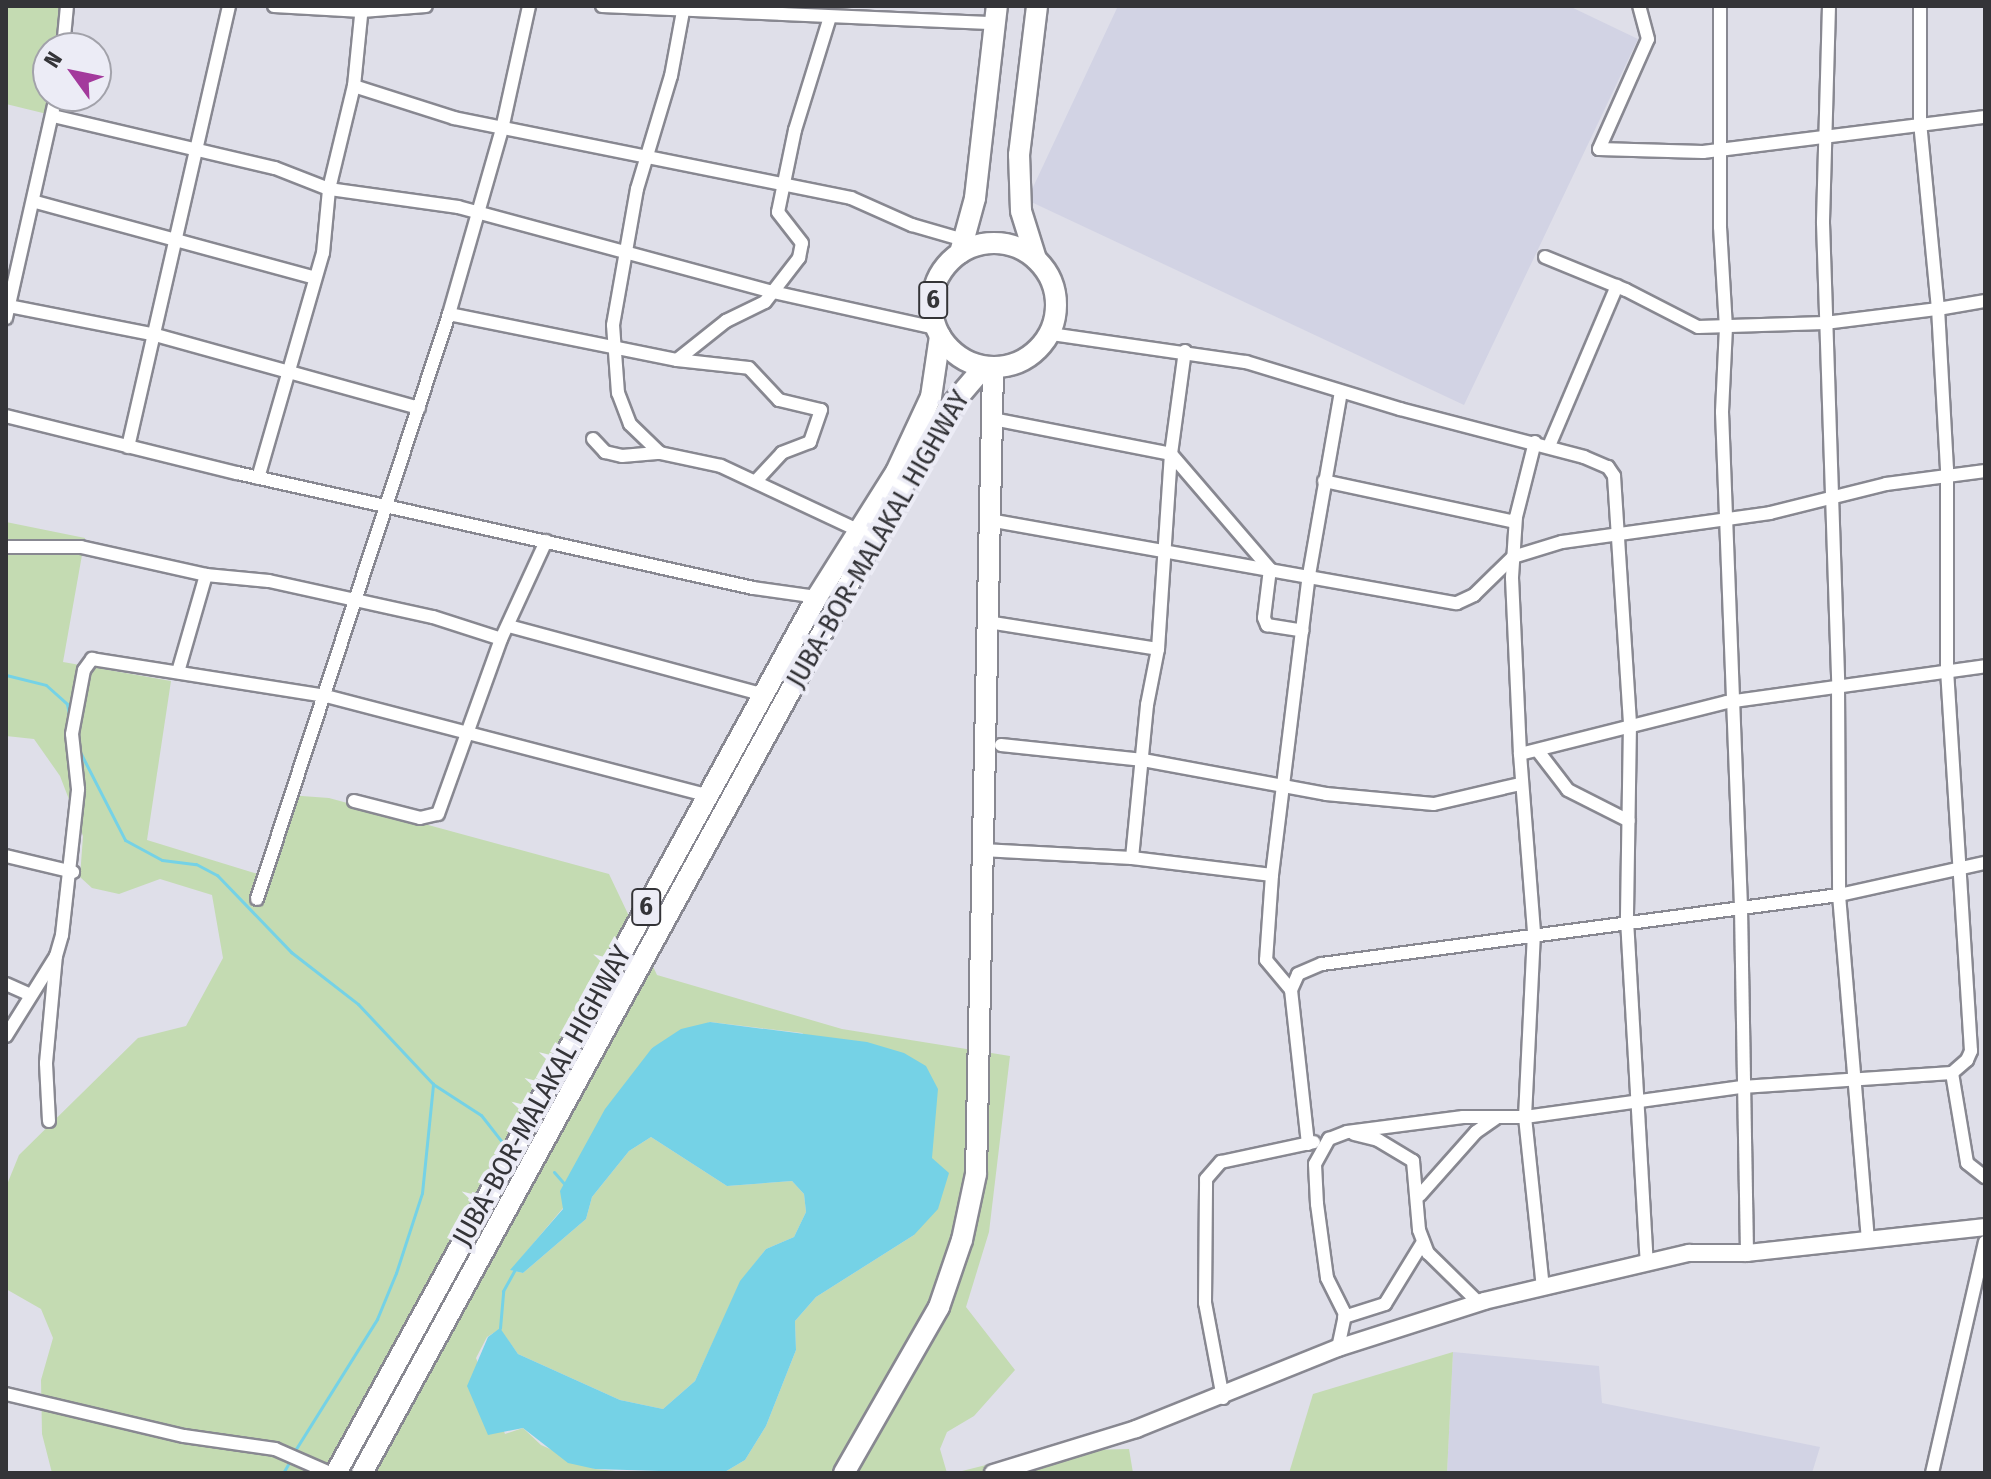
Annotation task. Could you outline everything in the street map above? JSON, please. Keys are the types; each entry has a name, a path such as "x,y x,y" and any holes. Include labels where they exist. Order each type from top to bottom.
{"main road":[{"path":"1037,6 1019,155 1021,211 1036,259 1054,288 1051,334"},
{"name":"JUBA-BOR-MALAKAL HIGHWAY","path":"336,1473 817,597 860,531 917,432 931,397 938,332 935,288 962,246 977,185 996,15"},
{"name":"6","path":"962,246 999,243 1036,259"},
{"name":"JUBA-BOR-MALAKAL HIGHWAY","path":"938,332 960,358 988,367 1020,362 1051,334"},
{"name":"JUBA-BOR-MALAKAL HIGHWAY","path":"844,1473 923,1341 952,1272 970,1206 979,1131 982,850 993,419 988,367"},
{"name":"JUBA-BOR-MALAKAL HIGHWAY","path":"362,1473 852,576 948,409 988,367"}],"street":[{"path":"65,32 67,6"},
{"path":"128,447 229,6"},
{"path":"274,6 426,6"},
{"path":"257,899 389,506 449,314 502,129 529,6"},
{"path":"602,6 683,11 808,11 830,17 996,15"},
{"path":"1639,6 1648,39 1599,149 1719,150 1985,117"},
{"path":"1720,6 1719,150 1726,327 1724,518 1741,908 1747,1253"},
{"path":"1829,6 1824,139 1825,323 1838,686 1839,895 1852,1083 1868,1238"},
{"path":"1223,1398 1205,1303 1206,1179 1221,1162 1329,1139 1347,1132 1525,1117 1742,1087 1852,1083 1952,1073 1971,1051 1959,913 1961,868 1947,671 1947,469 1938,309 1920,123 1920,6"},
{"path":"258,478 291,374 315,278 329,189 354,86 362,8"},
{"path":"660,453 625,411 612,370 625,248 644,157 671,76 683,11"},
{"path":"677,360 690,346 765,302 799,258 802,243 778,212 830,17"},
{"path":"354,86 502,129 782,188 851,198 962,246"},
{"path":"54,112 36,202 8,312 152,334 419,408"},
{"path":"53,116 275,168 329,189 479,212 555,235 625,248 773,292 938,332"},
{"path":"36,202 315,278"},
{"path":"1545,257 1617,286 1698,327 1825,323 1985,301"},
{"path":"1549,446 1617,286"},
{"path":"449,314 530,333 614,344 677,360 749,368 779,400 821,410 810,442 773,460 757,480"},
{"path":"1051,334 1246,362 1341,392 1549,446 1608,467 1614,476 1630,723 1627,920 1642,1102 1647,1263"},
{"path":"1132,858 1158,649 1171,454 1185,351"},
{"path":"1291,990 1266,960 1272,875 1286,784 1309,575 1341,392"},
{"path":"6,416 258,478 753,588 817,597"},
{"path":"993,419 1171,454 1270,569 1264,618 1267,625 1303,631"},
{"path":"593,439 605,452 622,456 660,453 721,466 757,480 860,531"},
{"path":"1535,442 1515,522 1513,557 1520,784 1534,933 1525,1117 1543,1287"},
{"path":"989,520 1464,602 1513,557 1562,542 1619,538 1724,518 1770,513 1829,496 1985,471"},
{"path":"1324,481 1515,522"},
{"path":"354,801 435,818 501,639 546,541"},
{"path":"6,547 81,547 206,575 269,581 356,599 501,639"},
{"path":"178,672 206,575"},
{"path":"988,622 1158,649"},
{"path":"509,626 765,695"},
{"path":"49,1121 46,1063 56,956 73,872 78,789 72,734 87,663 92,659 326,696 709,796"},
{"path":"1520,754 1630,723 1838,686 1985,666"},
{"path":"1001,745 1143,760 1286,784 1326,794 1434,804 1520,784"},
{"path":"1538,751 1568,790 1629,821"},
{"path":"982,850 1132,858 1272,875"},
{"path":"6,856 73,872"},
{"path":"1308,1144 1291,990 1298,974 1322,964 1381,960 1534,933 1839,895 1985,863"},
{"path":"6,1036 56,956"},
{"path":"6,984 31,995"},
{"path":"1952,1073 1967,1163 1985,1177"},
{"path":"1420,1195 1476,1132 1497,1117"},
{"path":"1347,1132 1406,1153 1417,1170 1423,1242 1454,1284 1479,1303"},
{"path":"1329,1139 1315,1164 1320,1248 1344,1317 1338,1348"},
{"path":"993,1473 1223,1398 1338,1348 1479,1303 1543,1287 1689,1253 1747,1253 1985,1227"},
{"path":"1344,1317 1385,1304 1423,1242"},
{"path":"1932,1473 1985,1242"},
{"path":"6,1394 184,1436 275,1449 330,1473"}],"shaded area":[{"path":"1118,6 1569,6 1638,39 1464,405 1027,200"},
{"path":"1453,1352 1599,1366 1602,1403 1820,1447 1812,1473 1447,1473"}],"green space":[{"path":"6,6 63,6 59,32 32,32 32,110 6,104"},
{"path":"6,522 85,538 63,662 171,681 147,840 271,878 288,795 329,798 609,874 657,975 842,1029 1010,1056 989,1232 966,1307 1015,1370 974,1416 947,1432 940,1449 947,1473 723,1473 745,1460 766,1426 796,1350 795,1321 816,1297 914,1235 933,1128 802,1033 710,1022 652,1048 563,1208 511,1270 523,1273 586,1219 592,1197 629,1151 651,1137 727,1186 792,1181 804,1194 806,1212 794,1237 766,1249 741,1281 695,1381 663,1409 620,1400 518,1354 500,1329 487,1337 476,1358 505,1434 523,1428 541,1445 595,1469 637,1473 52,1473 42,1434 41,1380 53,1338 41,1309 6,1289 6,1187 19,1155 138,1038 186,1026 223,958 212,895 160,879 119,894 92,888 80,877 83,836 60,776 34,739 6,736"},
{"path":"1453,1352 1447,1473 1289,1473 1313,1394"},
{"path":"1129,1449 1133,1473 954,1473 1042,1451"}],"water":[{"path":"710,1022 867,1042 904,1053 926,1066 938,1089 932,1158 949,1173 938,1209 914,1235 816,1297 795,1321 796,1350 766,1426 745,1460 723,1473 595,1469 568,1463 523,1428 488,1435 467,1386 488,1337 500,1328 518,1354 620,1400 663,1409 695,1381 740,1281 766,1249 794,1237 806,1212 804,1194 792,1181 727,1186 651,1137 629,1151 592,1197 586,1219 523,1273 510,1270 563,1209 560,1191 605,1109 652,1048 681,1029"}],"waterway":[{"path":"6,675 46,685 67,704 70,720"},
{"path":"79,750 125,840 162,860 196,864 217,875 291,952 358,1004 433,1084 481,1115 503,1143"},
{"path":"294,1452 377,1319 396,1273 422,1193 433,1084"},
{"path":"554,1172 566,1186"},
{"path":"500,1328 503,1291 516,1268"},
{"path":"283,1473 291,1459"}]}
